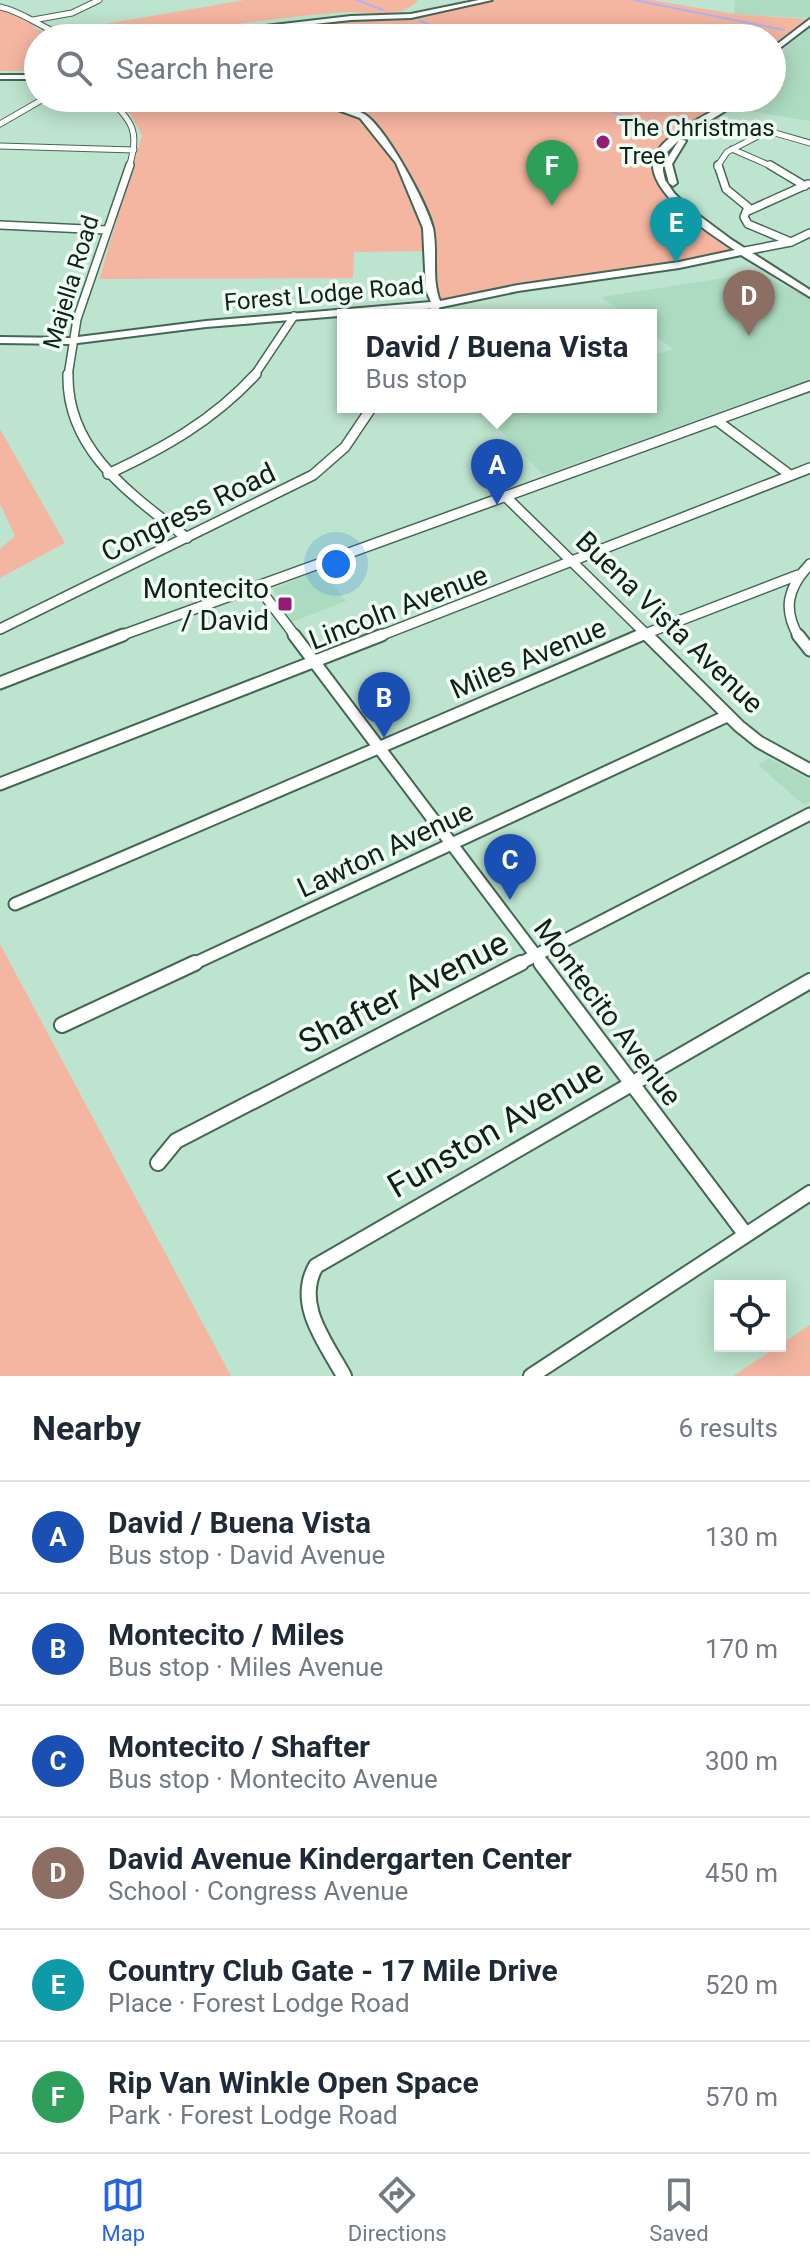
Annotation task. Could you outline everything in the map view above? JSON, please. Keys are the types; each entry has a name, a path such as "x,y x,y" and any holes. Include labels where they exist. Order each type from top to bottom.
{"street":[{"path":"33,20 75,12 99,0"},
{"path":"467,4 477,0"},
{"path":"289,24 419,15 489,0"},
{"path":"16,9 22,4"},
{"path":"0,7 16,9 38,24"},
{"path":"786,41 810,21"},
{"path":"0,77 24,77"},
{"path":"0,124 24,110"},
{"path":"0,146 134,150 135,126 122,112"},
{"path":"351,112 363,116 400,163 428,228 434,309"},
{"path":"720,112 674,137 658,159 660,180 668,190 730,245 724,256"},
{"path":"735,112 681,142 672,154 668,173 689,202 769,267 810,294"},
{"path":"748,211 745,204 726,189 717,173 720,159 732,149 768,131 810,143"},
{"path":"732,149 758,158 775,171 808,184"},
{"name":"Majella Road","path":"134,150 70,341 63,386 68,416 78,438 132,498 187,538"},
{"path":"791,242 748,224 744,217 748,211 808,184"},
{"path":"0,225 107,230"},
{"name":"Forest Lodge Road","path":"438,309 518,288 724,256 791,242 810,233"},
{"path":"724,238 810,286"},
{"path":"703,260 739,261 769,267"},
{"name":"Forest Lodge Road","path":"0,340 70,341 294,316 337,314"},
{"path":"108,474 170,444 235,398 260,373 294,316"},
{"path":"0,683 18,673 810,386"},
{"name":"Congress Road","path":"0,629 320,470 345,447 368,413"},
{"path":"716,420 790,475"},
{"name":"Lincoln Avenue","path":"0,784 810,468"},
{"name":"Buena Vista Avenue","path":"505,496 727,716 759,742 810,770"},
{"path":"810,564 798,575 789,594 788,619 810,650"},
{"name":"Miles Avenue","path":"15,904 644,634 798,575"},
{"name":"Montecito Avenue","path":"259,588 746,1235"},
{"name":"Lawton Avenue","path":"62,1025 727,716"},
{"name":"Shafter Avenue","path":"158,1163 176,1141 810,814"},
{"name":"Funston Avenue","path":"344,1376 305,1295 307,1278 316,1266 810,981"},
{"path":"531,1376 810,1193"}],"shaded area":[{"path":"245,0 418,0 403,10 385,13 348,12 236,24 105,24"},
{"path":"499,0 651,0 734,14 808,19 786,35 786,24 311,24 414,18"},
{"path":"735,0 810,0 810,18 734,14"},
{"path":"0,9 25,15 32,24 24,24 24,71 0,71"},
{"path":"810,25 810,121 755,112 786,112 786,46"},
{"path":"128,112 716,112 679,134 658,159 668,190 730,245 727,253 703,260 674,261 437,305 430,251 354,252 353,278 99,279 142,135"},
{"path":"757,273 810,298 810,379 543,475 484,413 657,413 657,354 673,349 657,337 657,309 618,309 601,297"},
{"path":"0,429 65,543 0,578 0,549 15,536 0,504"},
{"path":"322,569 346,601 292,622 273,589"},
{"path":"769,758 810,780 810,802 804,805 758,765"},
{"path":"0,944 231,1376 0,1376"},
{"path":"810,1325 810,1376 733,1376 769,1352 786,1352 786,1341"}],"waterway":[{"path":"357,0 383,10"},
{"path":"634,0 754,24"},
{"path":"420,21 428,24"},
{"path":"613,112 667,133"}],"place":[{"name":"The Christmas Tree","path":"603,142"},
{"name":"Rip Van Winkle Open Space","path":"552,206"},
{"name":"Country Club Gate - 17 Mile Drive","path":"676,263"},
{"name":"David Avenue Kindergarten Center","path":"749,336"},
{"name":"David / Buena Vista","path":"497,505"},
{"name":"Montecito / David","path":"285,604"},
{"name":"Montecito / Miles","path":"384,738"},
{"name":"Montecito / Shafter","path":"510,900"}]}
